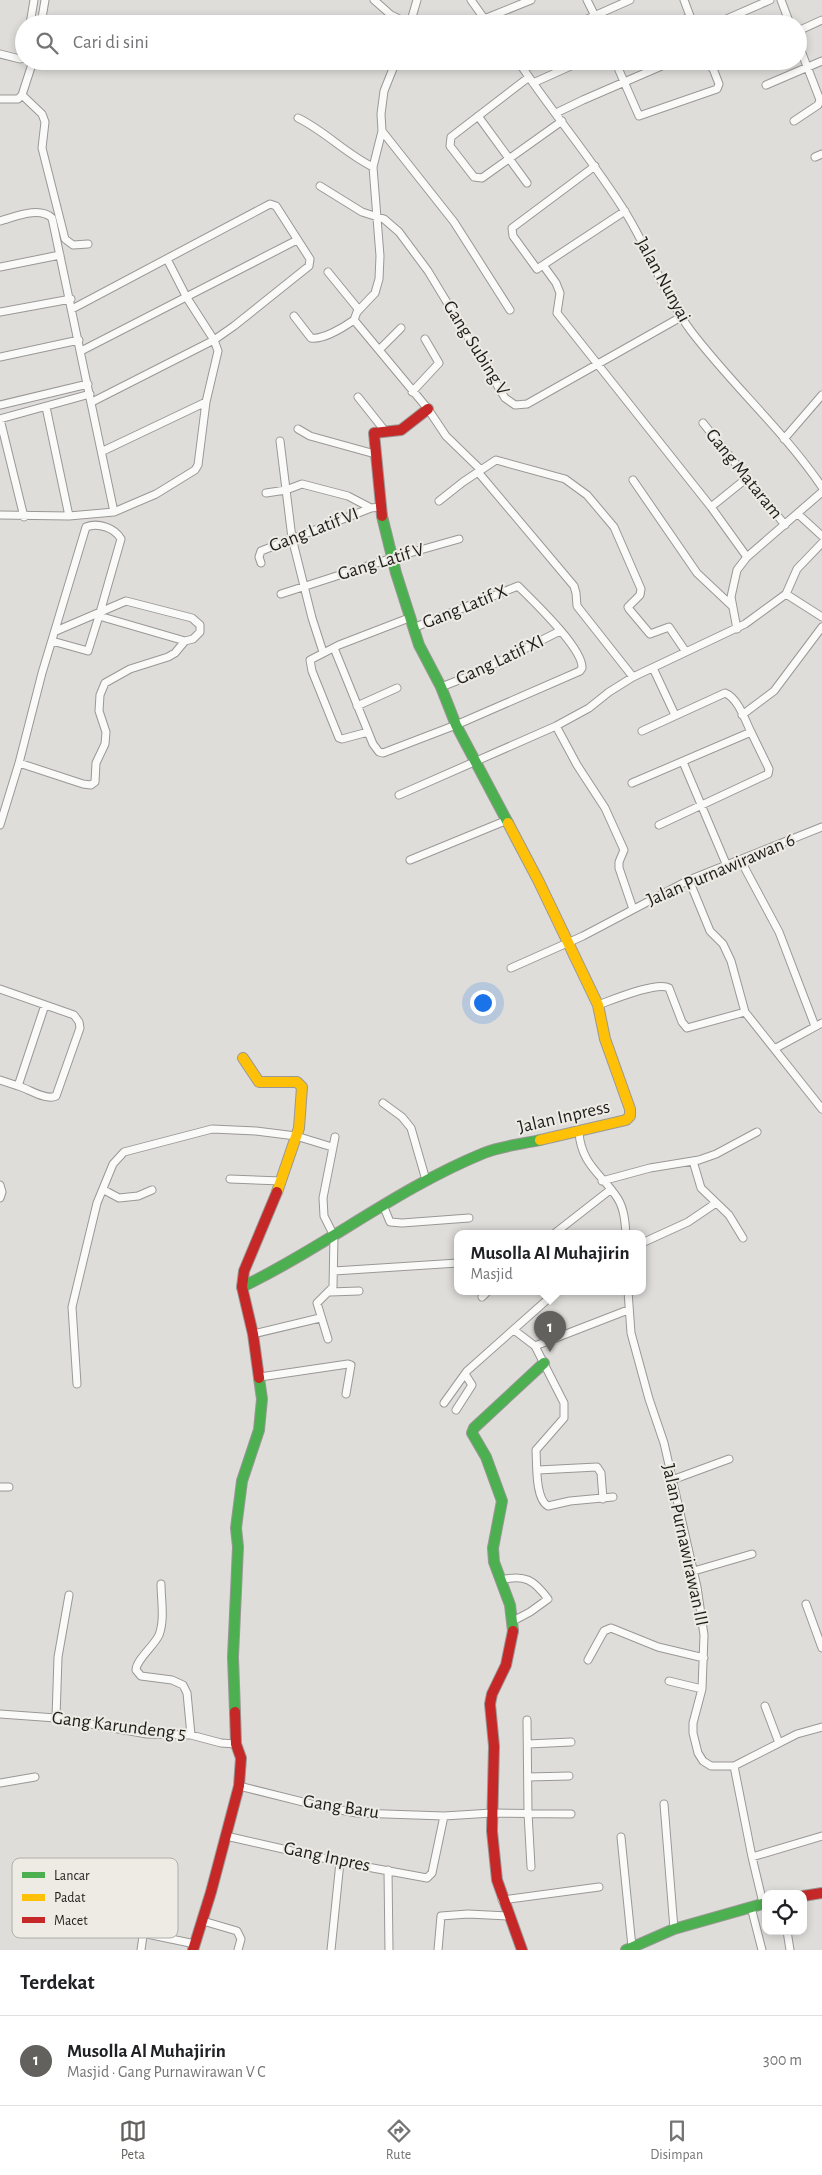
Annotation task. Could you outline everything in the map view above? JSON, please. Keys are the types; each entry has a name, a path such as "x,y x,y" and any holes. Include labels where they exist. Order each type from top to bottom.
{"street":[{"path":"32,15 34,0"},
{"path":"42,15 44,0"},
{"path":"374,0 391,15"},
{"path":"412,15 417,0"},
{"path":"471,0 481,15"},
{"path":"500,15 531,0"},
{"path":"587,0 595,15 630,0"},
{"path":"684,0 690,15"},
{"path":"735,15 770,0"},
{"path":"781,0 787,15"},
{"path":"807,27 822,20"},
{"path":"0,54 15,56"},
{"path":"794,121 818,105 819,86 808,66 822,61"},
{"path":"0,99 18,99 22,96 31,70"},
{"path":"294,316 311,338 316,338 340,330 354,320 359,310 375,293 380,267 373,167 382,131 384,91 392,70"},
{"name":"Jalan Nunyai","path":"524,70 596,166 625,211 681,317 822,487"},
{"path":"558,70 531,80 478,116 451,137 449,141 450,146 474,178 477,179 482,178 562,121"},
{"path":"619,70 637,115 641,116 718,89 719,84 713,70"},
{"path":"556,113 651,70"},
{"path":"766,85 799,70"},
{"path":"22,96 42,114 45,122 42,148 65,239 72,245 88,244"},
{"path":"478,116 527,183"},
{"path":"298,118 313,125 352,155 373,167"},
{"path":"382,131 454,222 510,310"},
{"path":"596,166 512,228 513,236 537,269 625,211"},
{"name":"Gang Subing V","path":"320,186 362,212 388,222 399,232 428,271 505,398 515,405 527,404 681,317"},
{"path":"24,517 0,419 91,398 214,340 309,266 309,256 276,206 270,204 72,309"},
{"path":"0,220 37,212 47,213 52,218 71,299 114,512"},
{"path":"81,352 297,240"},
{"path":"0,267 60,255"},
{"path":"0,516 69,516 114,512 156,494 195,470 198,465 206,402 218,351 214,340 187,298 167,259"},
{"path":"543,265 556,283 560,294 557,313 711,508 747,557"},
{"path":"328,272 359,310"},
{"path":"0,312 71,299"},
{"path":"354,320 428,409 446,436 480,471 574,586 576,606 633,677"},
{"path":"380,349 401,328"},
{"path":"412,392 439,363 425,339"},
{"path":"0,357 79,340"},
{"path":"0,404 88,384"},
{"path":"784,439 822,395"},
{"path":"358,397 384,431 404,428 428,409"},
{"path":"103,451 206,402"},
{"path":"46,407 69,516"},
{"name":"Gang Mataram","path":"703,423 785,525"},
{"path":"298,429 310,436 375,454"},
{"name":"Jalan Inpress","path":"242,1287 281,1268 305,1251 334,1236 426,1180 486,1152 579,1132 626,1120 630,1116 630,1109 606,1038 598,1005 477,762 456,725 441,687 419,645 409,618 376,507 374,433 384,431"},
{"path":"280,441 292,538 323,652"},
{"path":"439,501 494,461 502,460 565,479 587,495 614,527 640,583 640,595 629,608 650,634 668,627 671,628 686,652"},
{"path":"711,508 747,478"},
{"path":"634,480 698,573 732,606"},
{"path":"266,493 286,490 302,484 348,496 376,507"},
{"path":"737,629 732,606 735,574 740,565 822,492"},
{"name":"Gang Latif VI","path":"261,563 258,558 260,551 376,507"},
{"path":"798,514 821,534"},
{"path":"0,825 19,763 52,641 86,527 90,525 110,529 118,533 120,539 88,651 52,641"},
{"name":"Gang Latif V","path":"281,594 392,558 459,539"},
{"path":"399,795 556,726 589,708 609,692 633,677 737,629 786,594 797,569 822,543"},
{"name":"Gang Latif X","path":"413,628 518,586"},
{"name":"Gang Latif XI","path":"456,725 580,671 582,668 582,661 570,643 518,586"},
{"path":"786,594 822,617"},
{"path":"19,763 83,784 91,785 95,782 96,763 104,744 106,732 99,711 100,695 105,683 130,669 175,653 185,642 193,639 200,632 200,625 192,618 126,601 56,631"},
{"path":"100,613 185,642"},
{"path":"368,732 342,739 336,735 310,665 310,660 323,652 409,618"},
{"path":"742,715 774,691 822,627"},
{"name":"Gang Latif XI","path":"441,687 472,675 560,631"},
{"path":"334,648 376,750 384,753 456,725"},
{"path":"653,668 675,715"},
{"path":"357,706 397,688"},
{"path":"642,731 725,693 730,696 742,715 769,769 768,774 659,825"},
{"path":"556,726 605,808 622,846 624,852 618,862 619,868 633,909"},
{"path":"632,783 751,732"},
{"path":"682,762 727,866"},
{"path":"410,860 505,821"},
{"name":"Jalan Purnawirawan 6","path":"512,968 568,942 688,880 822,828"},
{"path":"741,861 779,932 819,1025 776,1048"},
{"path":"688,880 710,931 723,944 746,1012 822,1109"},
{"path":"598,1005 646,989 665,986 669,988 682,1022 687,1028 746,1012"},
{"path":"0,989 74,1015 79,1022 78,1034 60,1090 56,1096 52,1098 0,1080"},
{"path":"18,1086 45,1006"},
{"path":"162,1938 194,1947 240,1786 238,1779 241,1751 236,1744 233,1657 238,1547 236,1528 242,1481 259,1430 262,1399 253,1334 242,1287 244,1271 282,1182 299,1128 301,1084 286,1081 260,1082 243,1058"},
{"path":"383,1103 402,1117 411,1128 426,1180"},
{"path":"77,1384 72,1307 97,1203 104,1190 113,1164 124,1152 156,1142 212,1129 256,1131 296,1136 332,1147"},
{"path":"579,1132 588,1164 618,1199 623,1210 626,1230"},
{"path":"602,1181 650,1168 693,1161 716,1154 757,1132"},
{"path":"328,1339 320,1318 318,1301 330,1292 334,1271 334,1236 324,1216 323,1198 335,1137"},
{"path":"693,1161 701,1188 729,1216 743,1238"},
{"path":"230,1179 282,1182"},
{"path":"0,1185 2,1189 0,1198"},
{"path":"104,1190 119,1198 138,1196 152,1190"},
{"path":"559,1230 610,1190"},
{"path":"646,1241 688,1222 716,1203"},
{"path":"383,1205 390,1222 402,1223 469,1218"},
{"path":"334,1271 454,1263"},
{"path":"330,1292 359,1291"},
{"path":"444,1403 466,1374 553,1295"},
{"name":"Jalan Purnawirawan III","path":"628,1295 630,1333 664,1443 694,1571 704,1635 702,1689 693,1723 693,1733 698,1753 703,1761 711,1766 734,1766 797,1734 822,1728"},
{"path":"535,1346 628,1310"},
{"path":"253,1334 320,1318"},
{"path":"514,1330 535,1346 564,1403 564,1418 536,1450 539,1492 545,1505 613,1497"},
{"path":"522,1950 502,1900 494,1864 492,1813 495,1783 490,1704 492,1694 506,1665 513,1636 510,1605 494,1562 493,1548 502,1500 486,1457 472,1433 480,1422 544,1363"},
{"path":"260,1377 348,1364 351,1365 346,1394"},
{"path":"456,1410 472,1385 466,1374"},
{"path":"672,1480 729,1458"},
{"path":"538,1470 597,1466 601,1473 603,1498"},
{"path":"0,1487 9,1487"},
{"path":"694,1571 752,1554"},
{"path":"501,1580 516,1577 536,1583 548,1599 530,1612 512,1621"},
{"path":"161,1584 162,1622 159,1634 150,1649 136,1664 136,1670 141,1676 172,1680 183,1685 187,1693 192,1735"},
{"path":"56,1718 58,1657 69,1595"},
{"path":"806,1604 822,1648"},
{"path":"588,1660 604,1631 611,1628 658,1646 704,1658"},
{"path":"669,1682 702,1689"},
{"path":"765,1706 779,1744"},
{"name":"Gang Karundeng 5","path":"0,1714 56,1718 147,1734 192,1735 221,1743 236,1744"},
{"path":"528,1720 528,1813 532,1867"},
{"path":"528,1744 571,1742"},
{"path":"734,1766 752,1857 762,1895"},
{"path":"528,1777 569,1776"},
{"path":"0,1782 35,1777"},
{"name":"Gang Baru","path":"240,1786 319,1806 357,1813 444,1816 492,1813 571,1814"},
{"path":"664,1804 674,1929"},
{"name":"Gang Inpres","path":"226,1836 340,1862 427,1878 432,1873 444,1816"},
{"path":"752,1857 822,1836"},
{"path":"621,1837 629,1949 674,1929 762,1904"},
{"path":"331,1950 340,1862"},
{"path":"388,1870 389,1950"},
{"path":"502,1900 600,1887"},
{"path":"807,1895 822,1893"},
{"path":"751,1907 762,1950"},
{"path":"438,1950 441,1916 468,1914 508,1916"},
{"path":"202,1922 237,1931 241,1938 238,1950"},
{"path":"788,1935 790,1950"}],"traffic: fast":[{"path":"382,516 396,573 419,645 441,687 456,725 508,823"},
{"path":"242,1287 303,1254 392,1200 452,1167 484,1153 540,1140"},
{"path":"513,1631 510,1605 494,1562 493,1548 502,1501 486,1457 472,1433 474,1428 544,1363"},
{"path":"235,1712 233,1657 238,1547 236,1528 242,1481 259,1430 262,1399 259,1378"},
{"path":"626,1950 674,1929 762,1904"}],"traffic: slow":[{"path":"508,823 538,880 598,1005 605,1039 630,1109 630,1116 626,1120 540,1140"},
{"path":"243,1058 259,1082 297,1082 302,1087 299,1128 277,1192"}],"traffic: jam":[{"path":"382,516 374,433 401,430 428,409"},
{"path":"259,1378 253,1334 242,1287 244,1271 277,1192"},
{"path":"513,1631 506,1665 492,1694 490,1704 494,1746 492,1831 497,1880 522,1950"},
{"path":"193,1950 211,1892 239,1786 241,1758 236,1744 235,1712"},
{"path":"807,1895 822,1893"}],"place":[{"name":"Musolla Al Muhajirin","path":"550,1352"}]}
